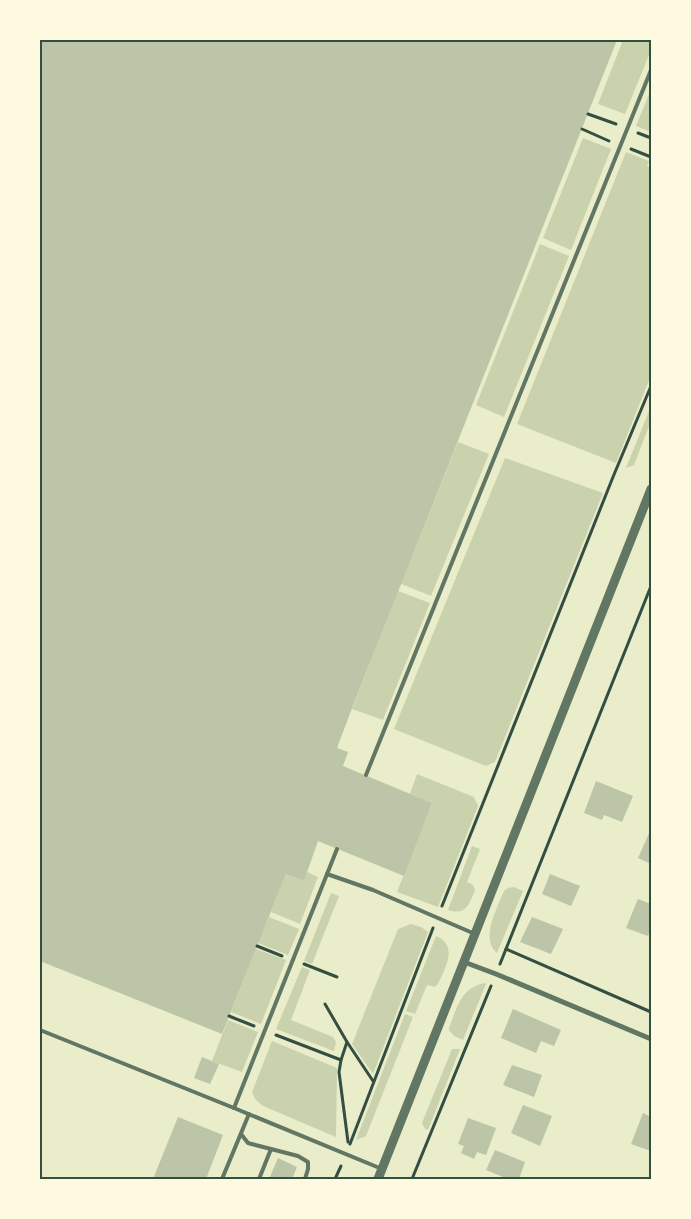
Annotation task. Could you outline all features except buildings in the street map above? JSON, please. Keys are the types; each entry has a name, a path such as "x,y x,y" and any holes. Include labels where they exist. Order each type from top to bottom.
{"street":[{"path":"378,1179 651,489"},
{"path":"464,962 651,1039"}],"lane":[{"path":"366,775 651,70"},
{"path":"234,1108 337,849"},
{"path":"327,874 373,890 475,934"},
{"path":"40,1030 382,1169"},
{"path":"222,1179 249,1114"},
{"path":"240,1134 248,1143 298,1156 308,1162 305,1179"},
{"path":"259,1179 271,1149"}],"path":[{"path":"347,1042 339,1072 349,1147 613,476 651,386"},
{"path":"412,1179 651,586"},
{"path":"506,949 651,1012"},
{"path":"325,1004 347,1042 374,1082"},
{"path":"229,1016 341,1060"},
{"path":"335,1179 345,1154"}],"green space":[{"path":"623,40 651,40 651,50 625,114 598,104"},
{"path":"651,89 651,132 636,126"},
{"path":"583,138 611,149 571,250 543,238"},
{"path":"626,152 649,161 647,166 651,168 651,375 616,463 517,424"},
{"path":"540,244 569,256 504,417 476,405"},
{"path":"651,406 651,421 634,465 626,468"},
{"path":"458,442 489,454 431,596 401,584"},
{"path":"505,458 603,493 495,762 486,766 394,729"},
{"path":"398,591 430,603 383,720 352,709"},
{"path":"417,774 474,797 478,806 438,907 397,892 432,803 410,794"},
{"path":"472,846 480,849 467,882 473,886 474,892 467,907 458,912 448,910"},
{"path":"307,872 318,877 300,924 271,912 286,874 304,881"},
{"path":"514,887 523,891 497,953 492,948 490,941 491,926 504,891"},
{"path":"331,893 339,896 312,964 304,961"},
{"path":"269,917 299,929 288,955 258,943"},
{"path":"411,924 421,927 428,932 373,1074 352,1044 398,929"},
{"path":"436,936 447,945 449,951 447,965 435,987 427,985 415,1014 406,1011"},
{"path":"256,949 286,960 261,1024 231,1012"},
{"path":"302,967 310,970 291,1020 333,1037 336,1042 334,1051 276,1029"},
{"path":"484,983 486,984 463,1040 454,1036 449,1028 460,1000 470,990"},
{"path":"405,1014 413,1017 366,1136 356,1140"},
{"path":"228,1020 258,1032 242,1072 212,1061"},
{"path":"272,1041 337,1068 336,1137 263,1106 255,1099 252,1092"},
{"path":"452,1049 460,1049 428,1130 425,1129 422,1123"}]}
